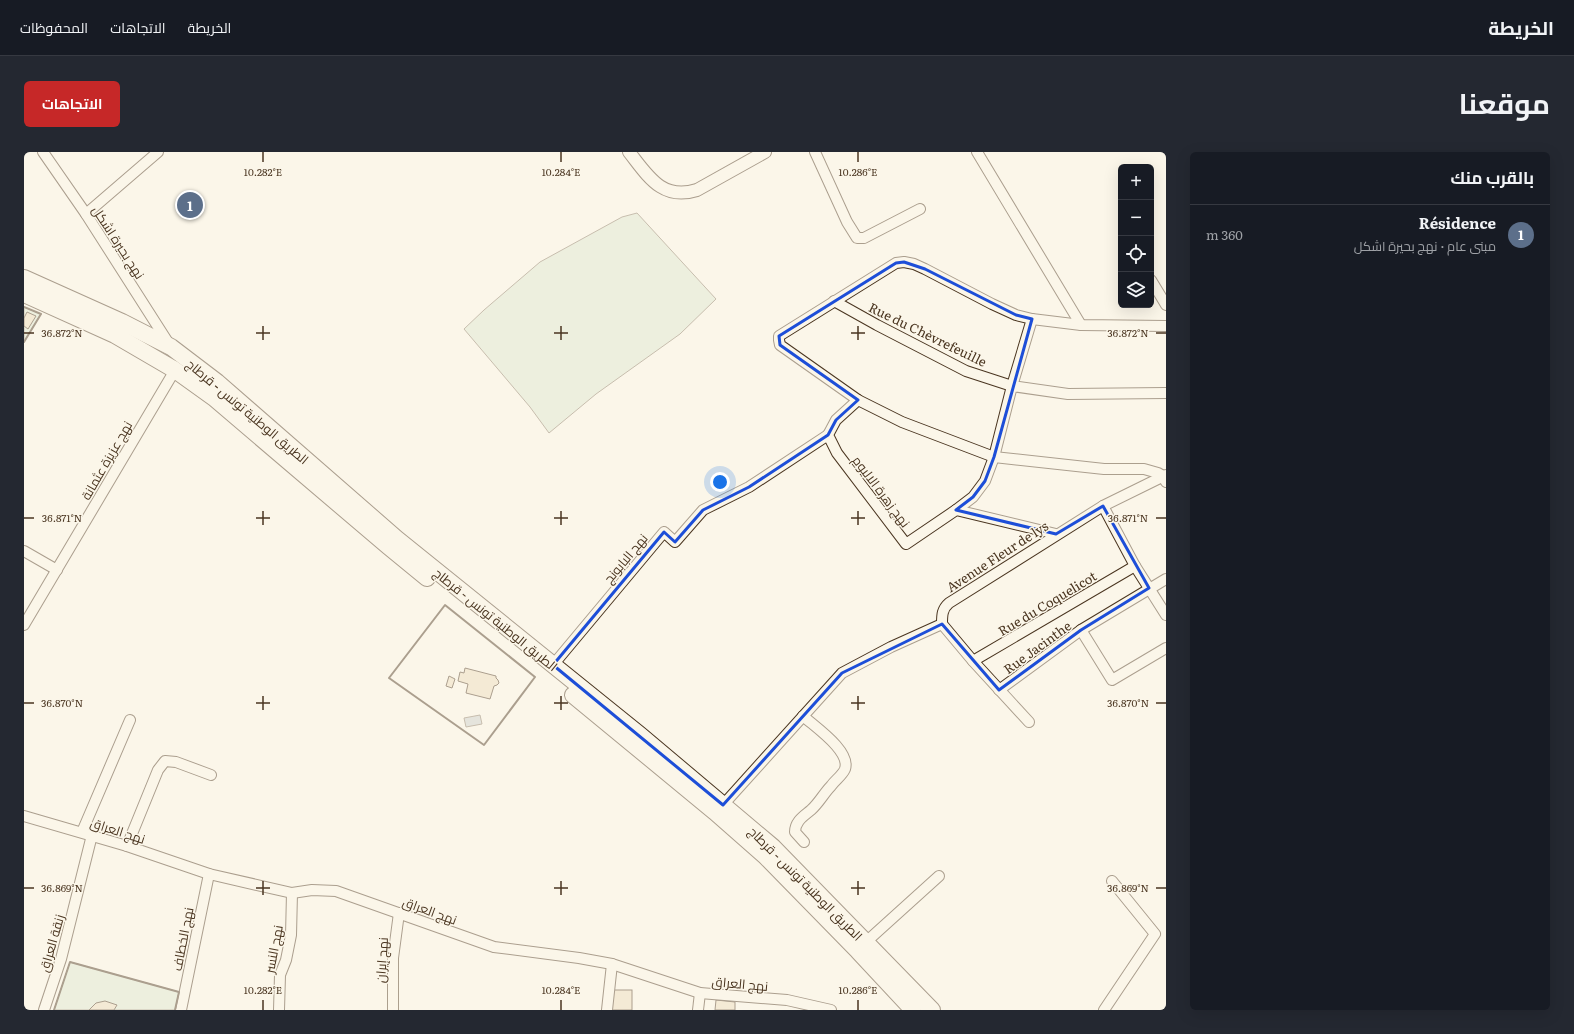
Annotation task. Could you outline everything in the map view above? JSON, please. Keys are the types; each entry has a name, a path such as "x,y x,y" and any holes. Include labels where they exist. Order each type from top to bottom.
{"main road":[{"name":"الطريق الوطنية تونس - قرطاج","path":"24,278 122,322 171,348 217,382 397,539 553,665 773,847 932,1010"},
{"name":"الطريق الوطنية تونس - قرطاج","path":"24,294 115,335 175,370 214,398 389,547 546,672 715,812 765,856 858,951 913,1010"}],"street":[{"name":"نهج بحيرة اشكل","path":"43,152 86,214 171,348"},
{"path":"86,214 158,152"},
{"path":"629,152 656,185 667,191 679,193 689,193 697,190 765,152"},
{"path":"815,152 856,238 864,238 920,209"},
{"path":"977,152 1081,324"},
{"path":"1165,478 1154,471 1104,469 994,458 902,422 858,400 780,345 779,336 896,263 904,262 925,268 1010,312 1032,319 1081,324 1166,326"},
{"path":"1154,285 1166,305"},
{"name":"Rue du Chèvrefeuille","path":"834,301 966,371 1012,386 1068,394 1166,394"},
{"path":"956,510 973,497 985,481 994,458 1012,386 1032,319"},
{"path":"171,348 175,370"},
{"name":"نهج عزيزة عثمانة","path":"24,625 175,370"},
{"path":"828,436 836,420 858,400"},
{"name":"نهج البابونج","path":"553,665 664,532 675,542 703,510 749,487 828,436"},
{"name":"نهج زهرة الاليوم","path":"828,436 837,453 906,544 956,510"},
{"name":"Avenue Fleur de lys","path":"942,624 942,614 944,608 949,603 1102,506 1165,478"},
{"path":"1102,506 1135,566 1166,615"},
{"path":"956,510 1056,534"},
{"path":"24,550 57,570"},
{"name":"Rue du Coquelicot","path":"973,661 1135,566"},
{"path":"1081,630 1166,579"},
{"path":"723,805 842,673 891,647 942,624 999,690 1030,722"},
{"name":"Rue Jacinthe","path":"999,690 1081,630 1112,680 1166,648"},
{"path":"803,716 839,748 846,759 844,771 830,786 815,806 796,824 796,832 804,842"},
{"name":"زنقة العراق","path":"44,1010 61,959 87,834 130,720"},
{"path":"127,846 161,764 165,761 176,762 211,775"},
{"name":"نهج العراق","path":"24,816 127,846 209,874 292,893 312,890 336,891 494,947 580,958 612,964 700,993 787,1000 831,1010"},
{"name":"نهج الخطاف","path":"182,1010 209,874"},
{"path":"866,942 939,876"},
{"path":"1104,1010 1155,934 1112,882"},
{"name":"نهج النسر","path":"278,1010 280,975 286,960 290,934 292,893"},
{"name":"نهج إيران","path":"393,1010 393,958 399,913"},
{"path":"607,1010 612,964"},
{"path":"698,1010 700,993"}],"highlighted area":[{"path":"904,262 925,269 1016,315 1032,319 994,457 985,481 973,497 956,510 1056,534 1103,506 1149,588 1081,630 999,690 942,624 842,673 723,805 553,665 664,532 675,542 703,510 749,487 828,435 836,420 858,400 780,345 779,336 896,263"}],"green space":[{"path":"637,213 716,299 680,334 596,394 549,433 530,407 464,329 540,262 622,217"},
{"path":"24,307 41,314 24,342"},
{"path":"70,962 179,992 175,1010 54,1010"}],"shaded area":[{"path":"480,715 482,724 466,727 464,718"}],"building":[{"path":"27,312 36,316 28,329 24,326 24,318"},
{"path":"465,668 496,676 499,683 494,686 490,699 466,693 468,684 458,681 460,672 464,673"},
{"path":"449,676 455,679 452,688 446,686"},
{"path":"612,990 632,990 632,1010 612,1010"},
{"path":"716,1000 735,1002 735,1010 715,1010"},
{"path":"105,1001 117,1005 114,1010 89,1010 96,1003"}],"wall":[{"path":"24,307 41,314 24,342"},
{"path":"445,605 535,677 484,745 389,678 445,605"},
{"path":"54,1010 70,962 179,992 175,1010"}],"place":[{"name":"Résidence","path":"190,205"}]}
